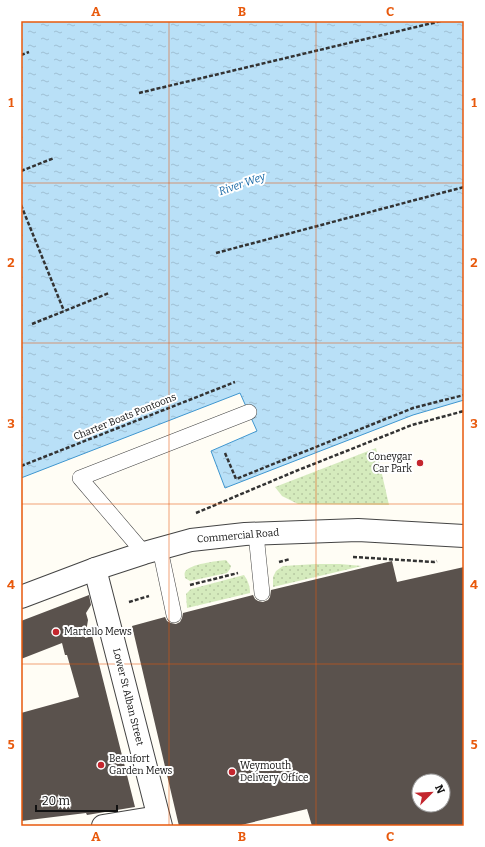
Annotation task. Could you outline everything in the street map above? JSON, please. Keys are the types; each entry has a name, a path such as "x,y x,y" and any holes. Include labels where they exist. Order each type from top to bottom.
{"street":[{"name":"Commercial Road","path":"21,597 96,569 191,540 256,534 358,530 464,536"},
{"name":"Lower St Alban Street","path":"96,569 160,821"},
{"path":"103,826 160,821"}],"lane":[{"path":"174,615 152,551 80,478 249,412"},
{"path":"256,534 262,592"}],"path":[{"path":"139,93 441,21"},
{"path":"21,55 29,52"},
{"path":"21,171 54,158"},
{"path":"216,253 464,187"},
{"path":"21,205 64,312"},
{"path":"32,324 109,293"},
{"name":"Charter Boats Pontoons","path":"21,466 236,382"},
{"path":"225,453 236,479 413,408 464,395"},
{"path":"190,516 289,474 406,428 464,410"}],"green space":[{"path":"376,448 389,505 298,504 282,496 275,487"},
{"path":"226,560 231,566 227,573 190,581 185,578 185,572 192,567 204,563"},
{"path":"316,564 362,566 273,587 273,577 276,571 283,566"},
{"path":"244,575 250,588 250,593 187,608 186,594 191,589"}],"water":[{"name":"River Wey","path":"21,21 464,21 464,400 413,415 225,488 211,451 257,431 240,393 21,478"}],"building":[{"path":"392,561 397,582 464,567 464,826 312,826 307,809 237,826 179,826 132,626 165,617 167,621 176,624 180,622 183,613 253,595 255,599 263,602 268,600 271,590"},
{"path":"89,595 91,605 86,613 88,620 85,638 92,636 135,807 87,815 86,813 21,821 21,713 79,697 62,643 21,659 21,621"}],"place":[{"name":"Coneygar Car Park","path":"420,463"},
{"name":"Martello Mews","path":"56,632"},
{"name":"Beaufort Garden Mews","path":"101,765"},
{"name":"Weymouth Delivery Office","path":"232,772"}]}
